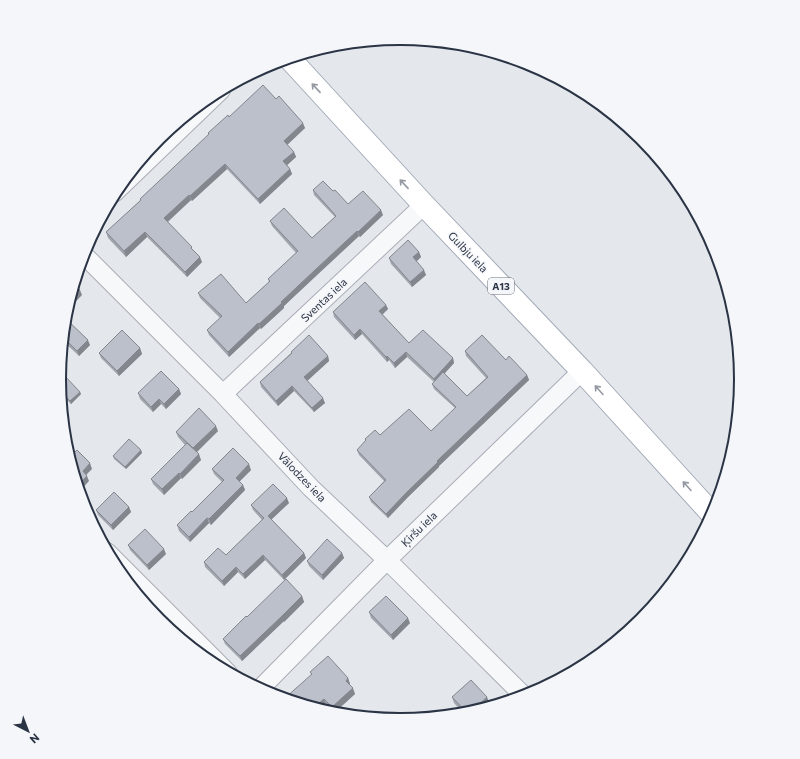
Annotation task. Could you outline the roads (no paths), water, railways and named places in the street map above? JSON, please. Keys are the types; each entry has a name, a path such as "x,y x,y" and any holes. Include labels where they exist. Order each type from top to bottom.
{"main road":[{"name":"Gulbju iela","path":"293,63 424,205 582,371 708,510"}],"street":[{"path":"148,160 196,114"},
{"name":"Sventas iela","path":"224,394 424,205"},
{"name":"Vālodzes iela","path":"88,259 224,394 311,488 387,560 520,692"},
{"name":"Ķiršu iela","path":"264,685 387,560 582,371"},
{"path":"127,572 210,655"}]}
